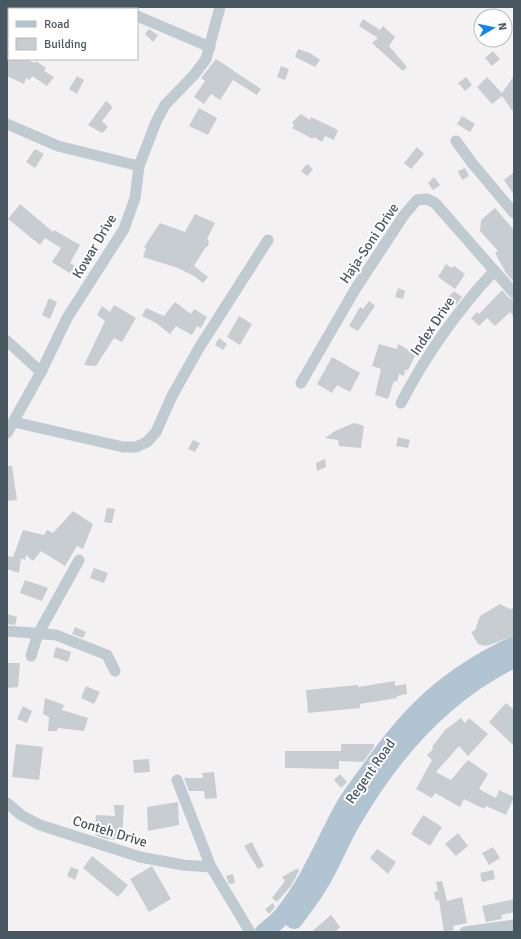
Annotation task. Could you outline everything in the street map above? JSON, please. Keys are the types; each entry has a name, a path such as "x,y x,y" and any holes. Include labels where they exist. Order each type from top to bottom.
{"main road":[{"name":"Regent Road","path":"264,932 282,917 307,879 344,808 402,726 420,708 467,670 483,660 514,645"},
{"name":"Regent Road","path":"282,932 292,923 319,885 355,815 412,735 458,693 490,671 514,659"}],"street":[{"name":"Kowar Drive","path":"7,433 41,372 67,318 124,229 135,198 139,166 165,105 194,75 206,60 220,7"},
{"path":"138,16 210,47"},
{"path":"7,124 58,146 139,166"},
{"path":"456,141 472,163 514,213"},
{"name":"Haja-Soni Drive","path":"301,383 356,288 404,215 417,200 427,199 436,203 514,294"},
{"path":"14,422 123,447 136,447 147,442 156,432 172,396 199,348 234,296 268,240"},
{"name":"Index Drive","path":"401,403 426,359 447,328 470,297 494,271"},
{"path":"7,341 41,372"},
{"path":"31,656 38,634 79,560"},
{"path":"7,631 56,635 107,655 115,671"},
{"path":"177,780 211,867 250,932"},
{"name":"Conteh Drive","path":"7,803 21,815 40,826 140,857 183,865 211,867"},
{"path":"465,932 514,925"}],"building":[{"path":"363,19 380,30 383,26 395,37 389,46 407,67 403,71 372,43 378,38 359,26"},
{"path":"149,29 158,35 153,42 145,34"},
{"path":"298,49 310,53 320,60 315,67 295,57"},
{"path":"493,51 500,59 492,66 485,58"},
{"path":"216,59 261,89 257,95 233,80 220,100 211,94 204,104 194,97 205,81 201,78"},
{"path":"9,60 28,60 35,63 36,61 46,68 44,71 54,77 47,86 32,76 30,80 26,78 24,84 7,76"},
{"path":"281,66 289,69 285,80 277,77"},
{"path":"77,76 84,80 77,94 69,89"},
{"path":"514,76 514,113 502,96 492,104 477,87 487,77 502,93"},
{"path":"466,77 472,85 465,91 458,83"},
{"path":"106,101 113,107 102,121 108,127 102,133 88,125"},
{"path":"199,108 217,118 208,135 189,126"},
{"path":"301,114 310,120 311,117 338,130 334,140 325,136 322,142 292,128 294,125 292,122"},
{"path":"462,116 475,124 470,132 457,124"},
{"path":"417,147 424,154 411,169 404,163"},
{"path":"35,149 44,154 35,168 26,162"},
{"path":"307,164 313,169 307,176 301,171"},
{"path":"465,168 469,176 462,180 458,171"},
{"path":"514,172 514,195 504,180"},
{"path":"434,177 440,185 433,190 428,183"},
{"path":"20,204 53,232 54,230 80,245 70,263 79,269 74,276 52,262 61,248 45,238 40,245 8,219"},
{"path":"495,208 514,230 514,282 506,273 495,253 498,251 480,231 481,220"},
{"path":"195,214 215,223 207,239 209,242 208,246 205,248 194,266 208,277 203,283 194,276 178,268 143,257 146,248 144,247 160,223 185,232"},
{"path":"446,264 452,268 454,266 465,274 455,289 438,277"},
{"path":"398,288 405,291 403,299 395,297"},
{"path":"502,290 509,298 514,300 514,317 510,312 495,326 487,318 479,326 471,318 477,312 479,314"},
{"path":"454,291 462,297 456,305 448,297"},
{"path":"49,298 57,302 50,319 42,315"},
{"path":"369,301 375,306 358,331 349,326 360,307 363,309"},
{"path":"175,302 191,314 194,309 207,317 201,328 197,326 192,335 176,326 170,334 156,323 142,316 146,308 164,316"},
{"path":"114,305 136,318 122,342 114,338 96,366 84,365 105,321 97,315 102,306 110,312"},
{"path":"239,316 252,324 240,345 227,337"},
{"path":"219,338 227,344 223,350 215,345"},
{"path":"379,344 397,349 398,344 416,354 408,370 405,370 404,376 399,374 397,382 394,381 388,399 375,395 381,369 372,366"},
{"path":"332,357 360,373 350,392 337,385 332,393 317,384"},
{"path":"354,423 364,426 361,448 339,446 338,440 325,438 335,431"},
{"path":"398,437 410,440 408,448 396,446"},
{"path":"193,440 200,443 195,452 188,449"},
{"path":"325,459 326,467 317,471 316,463"},
{"path":"7,466 12,466 17,500 7,501"},
{"path":"107,508 115,509 112,523 104,522"},
{"path":"73,511 93,524 83,549 77,546 65,566 41,551 33,561 26,555 25,560 21,558 19,573 7,569 7,556 13,557 23,530 44,535 47,530 53,533"},
{"path":"94,568 108,573 104,583 90,578"},
{"path":"25,580 48,588 42,601 20,593"},
{"path":"500,604 510,609 514,608 514,635 490,645 485,646 478,644 471,632 475,630 480,616"},
{"path":"7,614 17,617 15,625 7,624"},
{"path":"75,627 86,632 83,638 72,634"},
{"path":"56,647 71,652 68,662 53,657"},
{"path":"7,663 20,663 18,687 7,688"},
{"path":"395,681 395,686 406,684 407,694 397,696 397,698 360,704 360,708 308,713 306,690 358,685 358,687"},
{"path":"86,686 100,692 94,704 81,698"},
{"path":"45,698 64,705 62,710 88,718 84,731 58,728 57,731 48,731 49,717 43,714"},
{"path":"506,703 514,710 514,746 489,722"},
{"path":"23,706 32,711 27,723 17,719"},
{"path":"461,718 465,723 469,718 488,734 468,756 459,746 436,772 451,780 468,760 488,774 479,789 496,798 499,790 514,797 506,815 486,806 484,809 464,799 460,807 435,793 432,798 416,789 432,760 427,755 433,749 432,747 445,730"},
{"path":"16,744 43,747 39,780 12,777"},
{"path":"341,744 374,744 374,747 363,762 339,761 339,769 285,768 285,751 341,751"},
{"path":"149,759 150,772 134,773 133,760"},
{"path":"214,772 217,798 205,799 204,791 189,791 184,778 203,778 202,773"},
{"path":"340,774 347,782 341,788 334,780"},
{"path":"178,802 179,825 148,831 147,807"},
{"path":"114,805 124,805 122,840 105,839 95,835 96,815 115,816"},
{"path":"423,815 442,827 430,846 411,834"},
{"path":"458,833 468,846 456,856 445,844"},
{"path":"252,842 264,866 258,869 244,846"},
{"path":"493,847 500,858 489,865 482,853"},
{"path":"377,849 396,862 388,874 370,858"},
{"path":"92,856 128,885 118,897 83,868"},
{"path":"152,866 171,899 149,912 130,879"},
{"path":"71,867 79,870 75,880 67,876"},
{"path":"298,868 299,871 291,886 277,902 272,898 285,881 282,877"},
{"path":"493,870 495,879 482,882 480,873"},
{"path":"233,874 235,883 229,884 226,876"},
{"path":"442,881 447,901 462,897 467,923 453,926 454,930 444,932 439,900 436,901 434,892 438,891 436,882"},
{"path":"514,899 514,912 501,915 502,919 486,922 482,906"},
{"path":"273,903 275,907 269,914 265,909"},
{"path":"331,915 340,927 335,932 311,932"}]}
